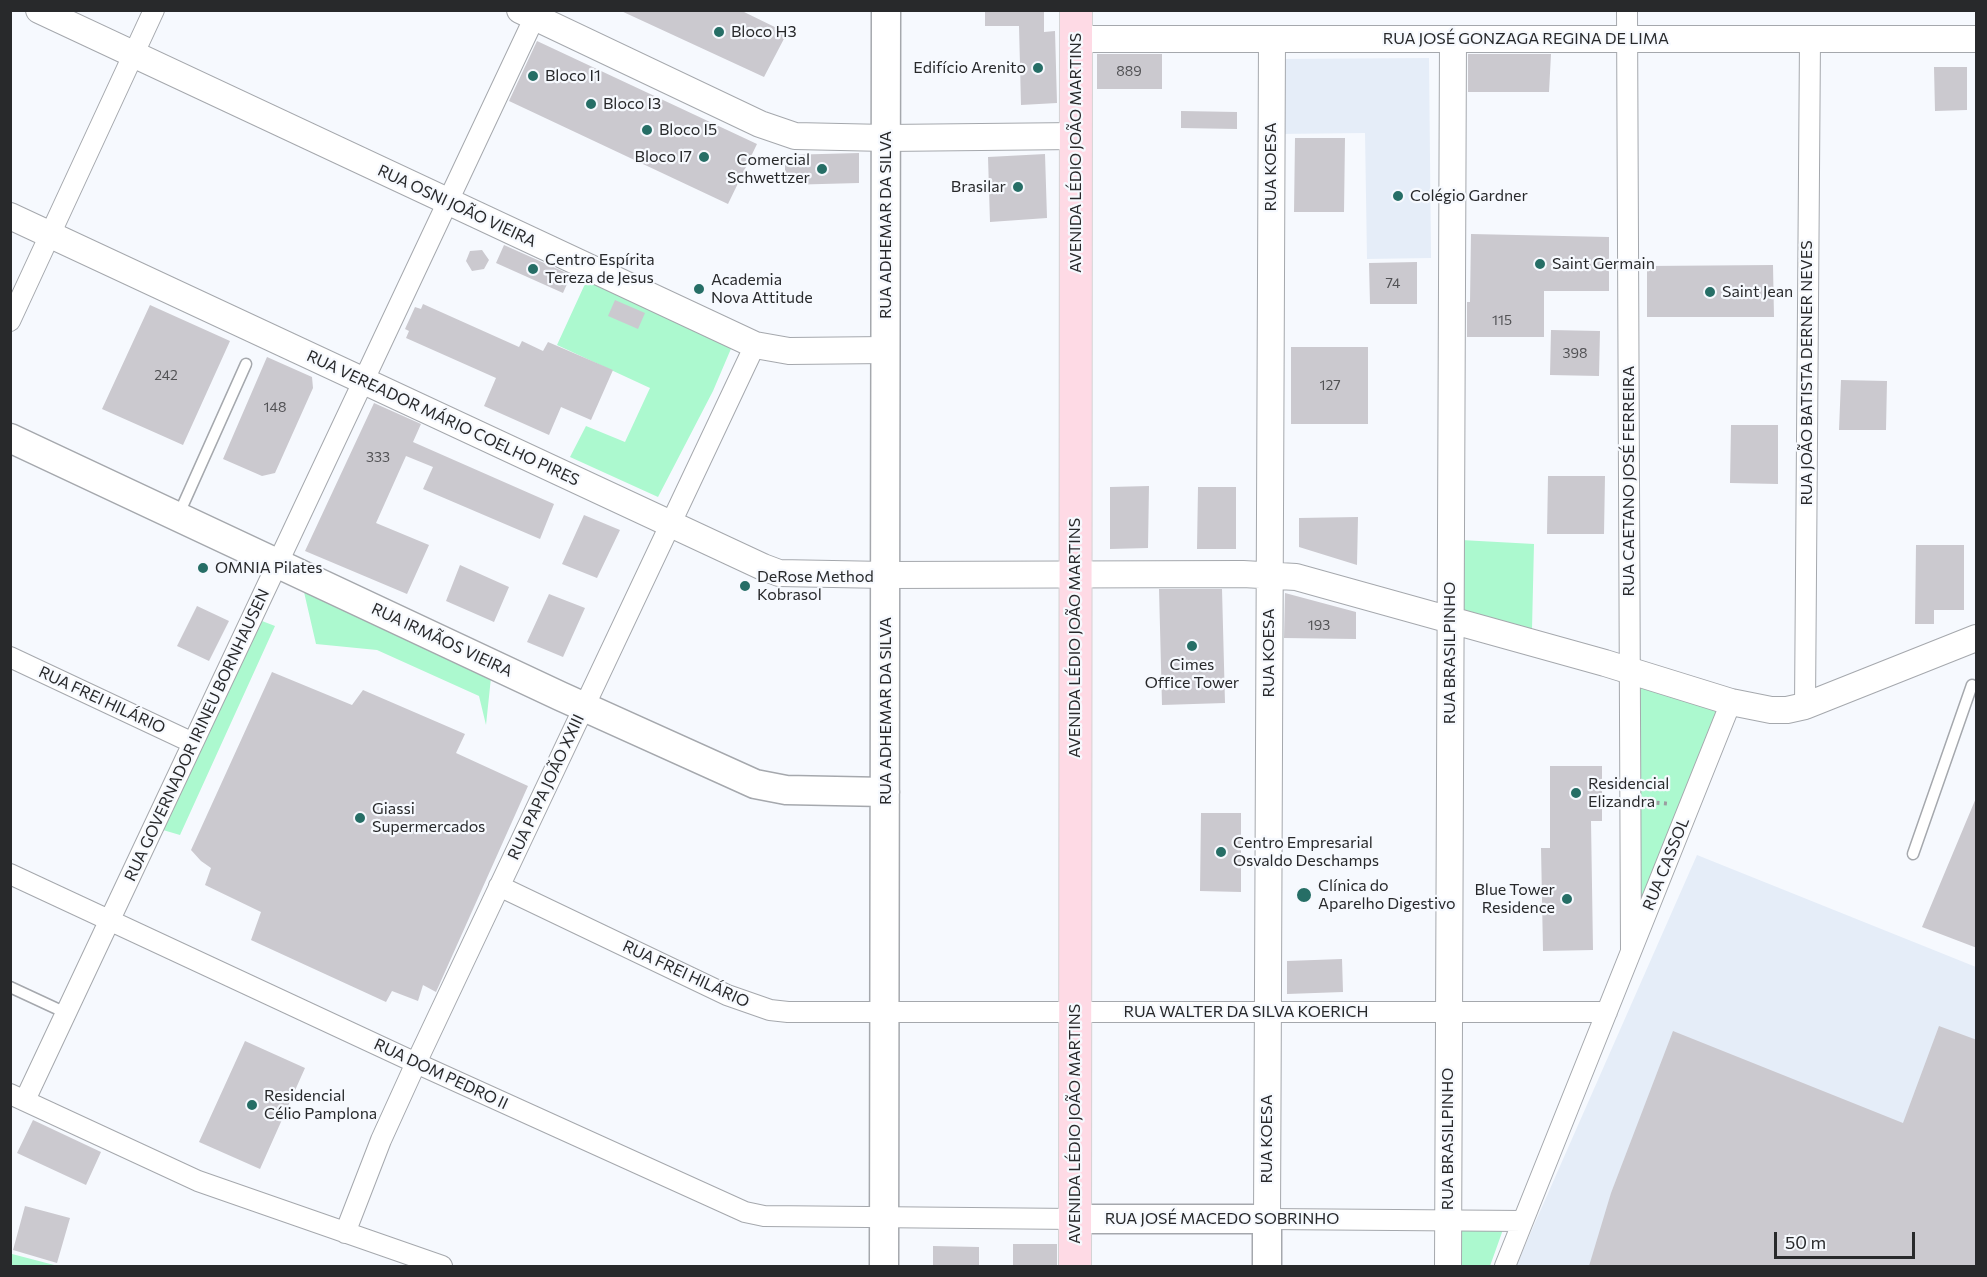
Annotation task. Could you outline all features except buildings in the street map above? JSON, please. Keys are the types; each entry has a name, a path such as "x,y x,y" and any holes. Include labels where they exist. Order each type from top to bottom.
{"main road":[{"name":"RUA ADHEMAR DA SILVA","path":"884,1266 886,10"},
{"name":"AVENIDA LÉDIO JOÃO MARTINS","path":"1075,1266 1076,25"},
{"name":"RUA IRMÃOS VIEIRA","path":"10,438 584,707 755,784 786,790 885,792"},
{"name":"RUA JOSÉ MACEDO SOBRINHO","path":"1075,1218 1267,1219"},
{"name":"RUA KOESA","path":"1267,1219 1267,1266"}],"street":[{"name":"RUA OSNI JOÃO VIEIRA","path":"39,10 755,345 789,351 886,350"},
{"path":"10,321 154,10"},
{"name":"RUA CAETANO JOSÉ FERREIRA","path":"1627,10 1631,951"},
{"path":"531,13 778,131 795,136 886,138 1076,136"},
{"name":"RUA GOVERNADOR IRINEU BORNHAUSEN","path":"17,1097 66,1013 448,202 531,13"},
{"name":"RUA JOSÉ GONZAGA REGINA DE LIMA","path":"1076,25 1272,39 1977,39"},
{"name":"RUA KOESA","path":"1267,1219 1272,39"},
{"name":"RUA BRASILPINHO","path":"1448,1266 1453,39"},
{"name":"RUA JOÃO BATISTA DERNER NEVES","path":"1805,706 1810,39"},
{"name":"RUA VEREADOR MÁRIO COELHO PIRES","path":"10,216 779,573 1296,577 1630,670 1731,702"},
{"name":"RUA PAPA JOÃO XXIII","path":"345,1233 381,1140 416,1063 755,345"},
{"path":"1731,702 1771,710 1787,710 1805,706 1977,638"},
{"name":"RUA FREI HILÁRIO","path":"10,657 193,743"},
{"name":"RUA CASSOL","path":"1505,1266 1731,702"},
{"name":"RUA DOM PEDRO II","path":"10,874 416,1063 745,1212 764,1216 885,1217"},
{"name":"RUA FREI HILÁRIO","path":"500,886 750,1004 788,1012 885,1013"},
{"name":"RUA WALTER DA SILVA KOERICH","path":"885,1013 1607,1012"},
{"path":"17,1097 198,1181 442,1266"},
{"name":"RUA JOSÉ MACEDO SOBRINHO","path":"885,1217 1075,1218"},
{"name":"RUA JOSÉ MACEDO SOBRINHO","path":"1267,1219 1524,1221"}],"lane":[{"path":"178,516 246,364"},
{"path":"1913,854 1972,685"},
{"path":"10,987 66,1013"}],"path":[{"path":"1630,801 1690,805"}],"shaded area":[{"name":"Colégio Gardner","path":"1429,58 1431,258 1367,259 1365,133 1278,134 1277,59"},
{"path":"1697,855 1976,967 1976,1266 1516,1266"}],"green space":[{"path":"590,273 733,344 713,391 658,497 570,457 586,426 625,442 650,388 557,345"},
{"path":"1461,540 1534,544 1532,629 1461,610"},
{"path":"301,579 492,668 486,725 479,696 377,650 316,644"},
{"path":"262,621 275,626 180,835 163,830"},
{"path":"1637,681 1723,704 1637,922"},
{"path":"1505,1224 1490,1266 1457,1266 1454,1225"},
{"path":"10,1254 12,1254 58,1266 11,1266"}],"place":[{"name":"Bloco H3","path":"719,32"},
{"name":"Edifício Arenito","path":"1038,68"},
{"name":"Bloco I1","path":"533,76"},
{"name":"Bloco I3","path":"591,104"},
{"name":"Bloco I5","path":"647,130"},
{"name":"Bloco I7","path":"704,157"},
{"name":"Comercial Schwettzer","path":"822,169"},
{"name":"Brasilar","path":"1018,187"},
{"name":"Colégio Gardner","path":"1398,196"},
{"name":"Saint Germain","path":"1540,264"},
{"name":"Centro Espírita Tereza de Jesus","path":"533,269"},
{"name":"Academia Nova Attitude","path":"699,289"},
{"name":"Saint Jean","path":"1710,292"},
{"name":"OMNIA Pilates","path":"203,568"},
{"name":"DeRose Method Kobrasol","path":"745,586"},
{"name":"Cimes Office Tower","path":"1192,646"},
{"name":"Residencial Elizandra","path":"1576,793"},
{"name":"Giassi Supermercados","path":"360,818"},
{"name":"Centro Empresarial Osvaldo Deschamps","path":"1221,852"},
{"name":"Clínica do Aparelho Digestivo","path":"1304,895"},
{"name":"Blue Tower Residence","path":"1567,899"},
{"name":"Residencial Célio Pamplona","path":"252,1105"}]}
